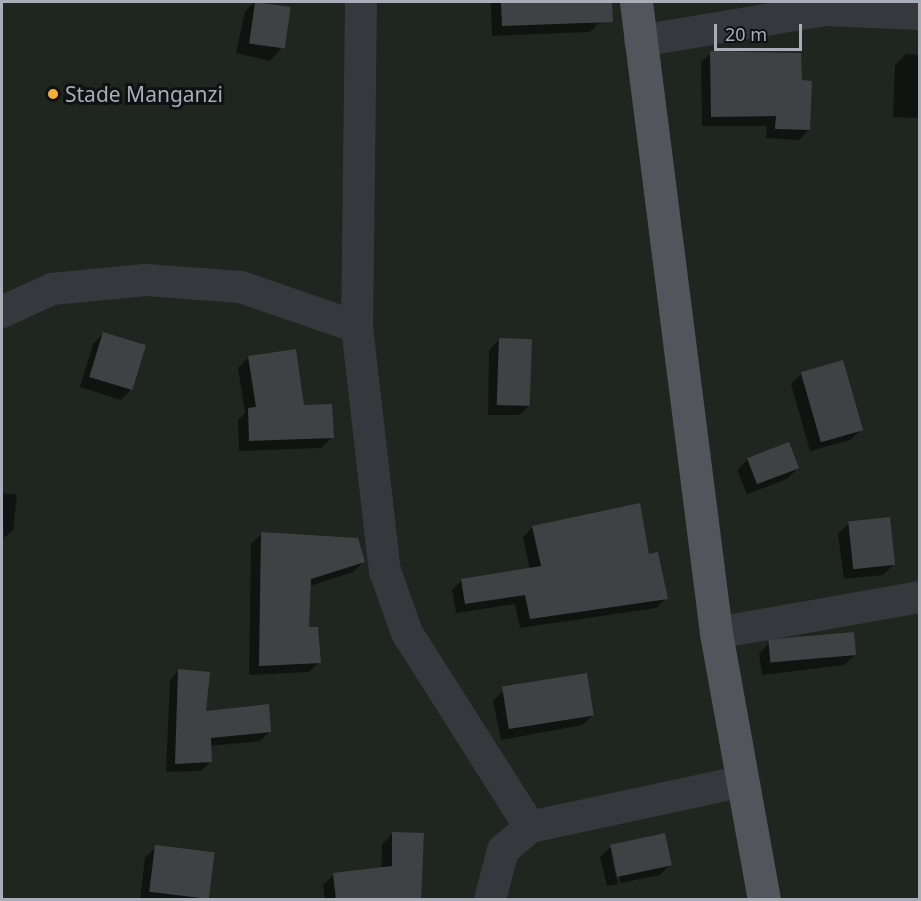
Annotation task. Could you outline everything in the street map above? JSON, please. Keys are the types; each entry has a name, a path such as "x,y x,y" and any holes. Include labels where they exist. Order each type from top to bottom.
{"main road":[{"path":"636,2 716,633 740,782 764,900"}],"street":[{"path":"361,2 357,327 385,571 407,633 530,827"},
{"path":"640,41 825,10 920,14"},
{"path":"2,312 52,289 146,280 242,287 357,327"},
{"path":"716,633 920,597"},
{"path":"490,900 503,850 530,827 740,782"}],"shaded area":[{"path":"2,2 919,2 919,900 2,900"}],"building":[{"path":"255,2 291,7 285,49 249,44"},
{"path":"501,2 612,2 613,22 502,26"},
{"path":"710,51 801,53 802,80 812,81 810,130 775,129 776,116 711,117"},
{"path":"103,332 146,345 132,390 89,377"},
{"path":"499,338 532,339 530,406 497,405"},
{"path":"296,349 304,405 332,404 334,438 249,441 248,408 256,407 248,356"},
{"path":"843,360 863,430 821,442 801,372"},
{"path":"789,442 799,468 757,484 747,458"},
{"path":"640,503 649,554 658,552 668,599 530,619 525,595 465,604 461,579 541,566 532,526"},
{"path":"890,517 895,565 853,569 848,521"},
{"path":"261,532 358,538 365,562 311,579 309,627 318,627 321,663 259,666"},
{"path":"854,632 856,655 770,662 768,639"},
{"path":"178,669 210,672 206,711 269,704 271,732 211,738 212,762 175,764"},
{"path":"587,673 594,715 509,729 502,686"},
{"path":"392,832 424,833 421,900 336,900 333,873 392,866"},
{"path":"665,833 672,865 617,877 610,845"},
{"path":"155,845 215,852 209,899 149,892"}],"place":[{"name":"Stade Manganzi","path":"53,94"}]}
